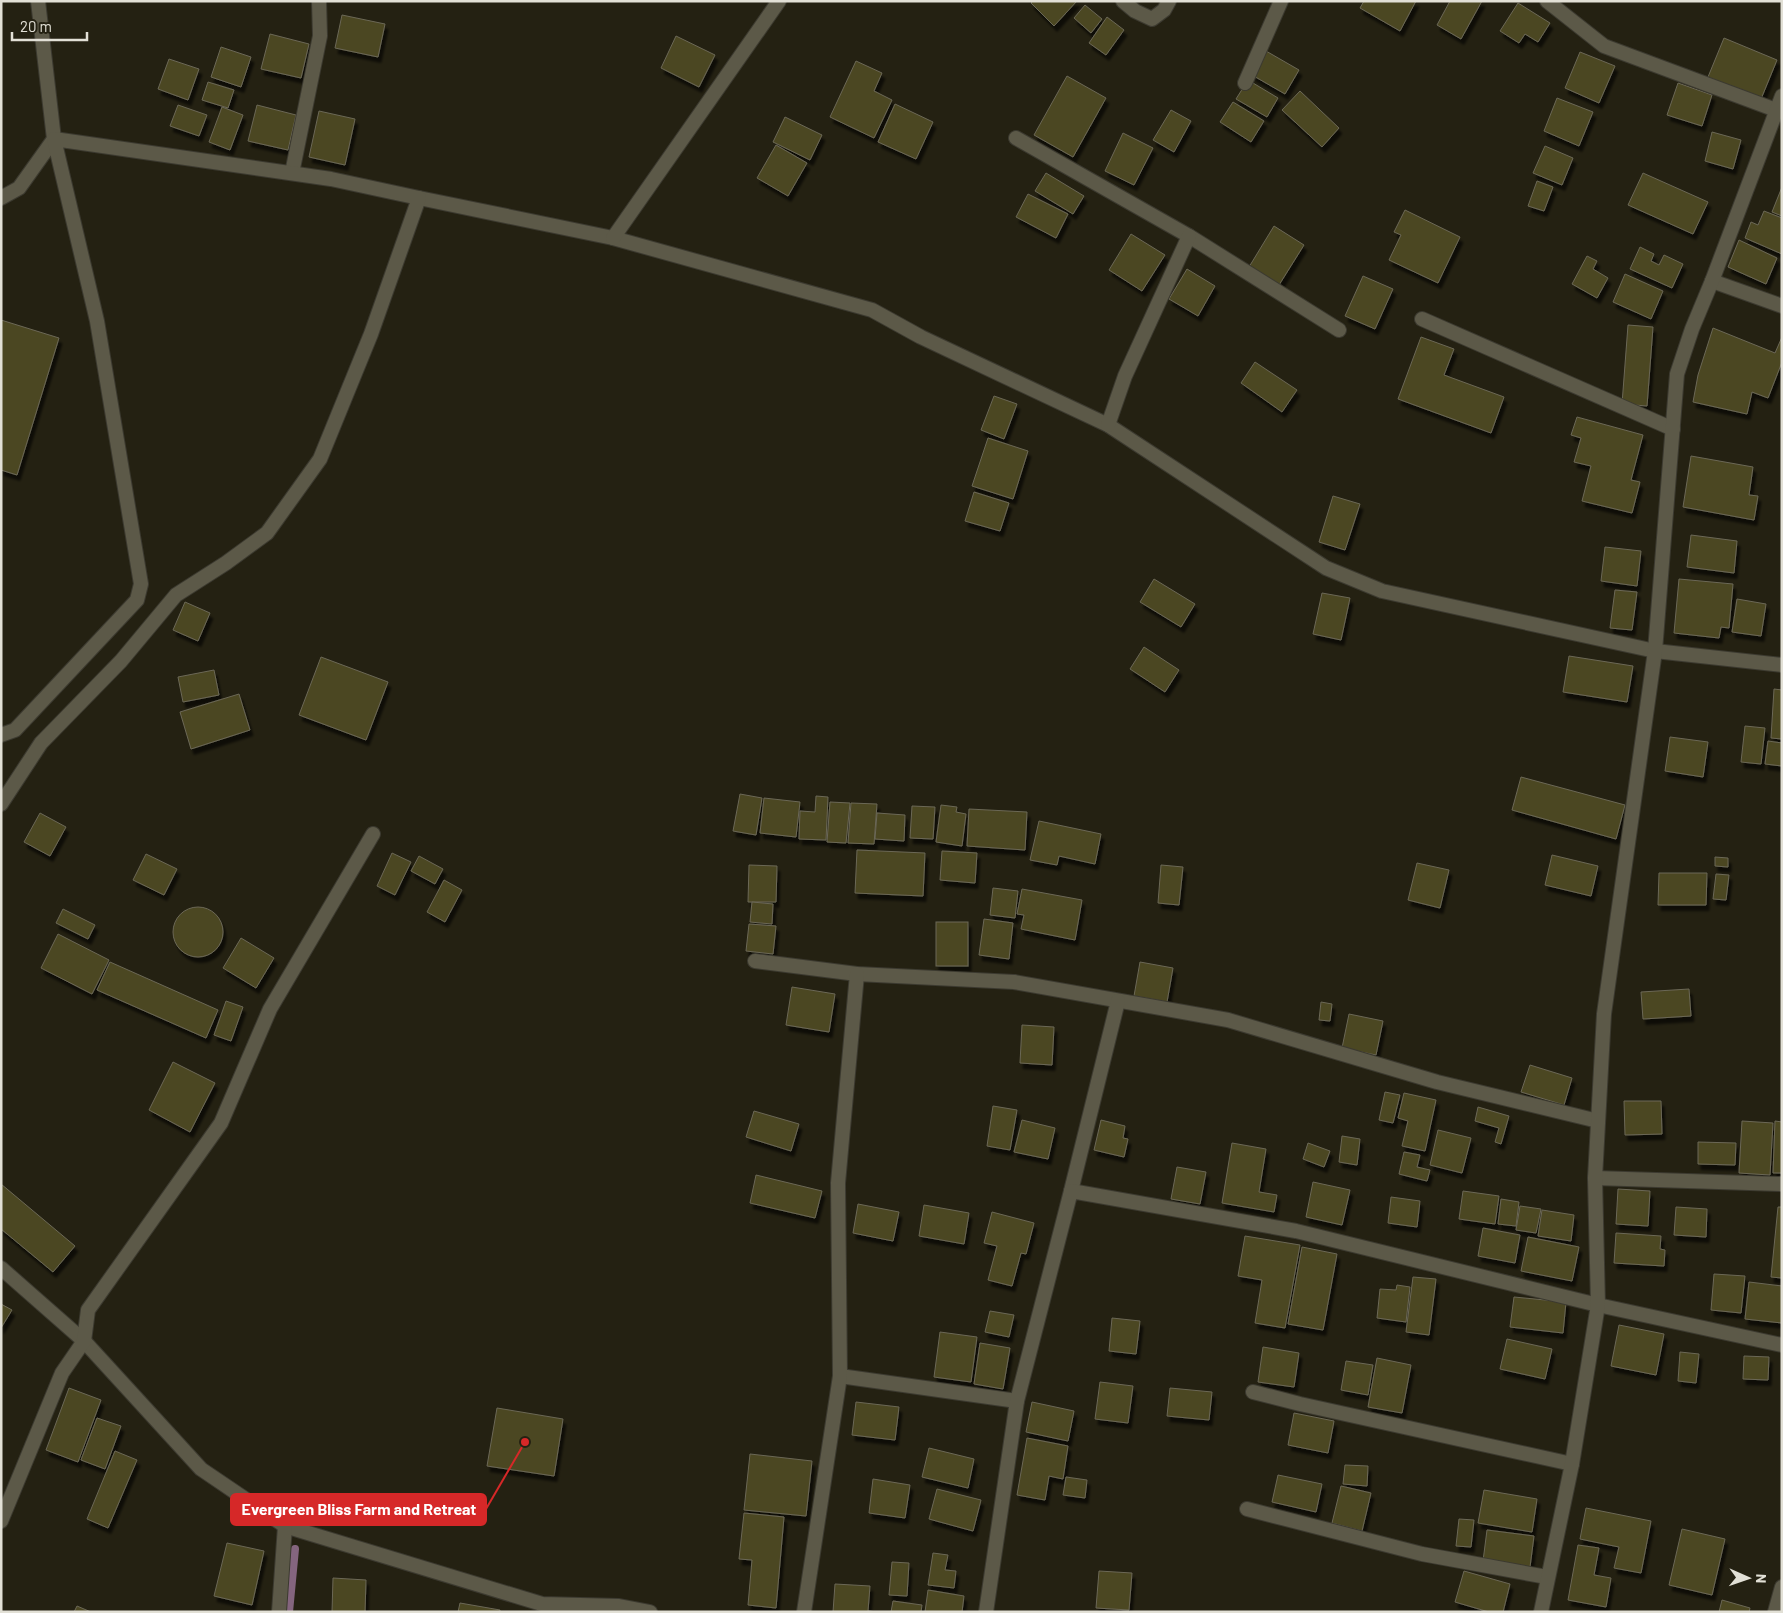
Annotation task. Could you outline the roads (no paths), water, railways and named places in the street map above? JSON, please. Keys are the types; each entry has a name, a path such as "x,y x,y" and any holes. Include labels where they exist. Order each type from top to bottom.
{"street":[{"path":"1,735 15,730 137,600 141,584 97,321 54,139 38,1"},
{"path":"292,173 320,36 319,1"},
{"path":"613,238 779,1"},
{"path":"1123,1 1135,11 1152,19 1164,10 1169,1"},
{"path":"1245,82 1281,1"},
{"path":"1547,1 1604,46 1776,110"},
{"path":"1541,1612 1572,1464 1598,1305 1595,1178 1604,1014 1655,651 1677,374 1692,329 1712,282 1782,96"},
{"path":"1016,138 1189,236 1339,330"},
{"path":"54,139 331,178 613,238 872,310 921,338 1108,425 1326,568 1382,591 1655,651 1782,665"},
{"path":"1,198 19,188 54,139"},
{"path":"1,804 41,743 121,661 176,595 226,563 267,533 320,459 371,334 419,198"},
{"path":"1108,425 1125,376 1189,236"},
{"path":"1712,282 1782,306"},
{"path":"1422,319 1673,429"},
{"path":"1,1521 62,1372 84,1341 88,1310 220,1123 270,1009 373,834"},
{"path":"755,961 857,974 1014,982 1228,1020 1437,1082 1598,1121"},
{"path":"804,1612 840,1376 838,1183 857,974"},
{"path":"986,1612 1017,1401 1118,1001"},
{"path":"1595,1178 1782,1184"},
{"path":"1070,1191 1296,1231 1598,1305 1782,1345"},
{"path":"1,1268 84,1341 201,1469 285,1526 542,1604 619,1606 650,1612"},
{"path":"840,1376 1017,1401"},
{"path":"1254,1392 1300,1404 1572,1464"},
{"path":"1247,1509 1422,1554 1547,1577"},
{"path":"280,1612 285,1526"},
{"path":"1775,1612 1782,1587"}],"waterway":[{"path":"289,1612 295,1549"}],"place":[{"name":"Evergreen Bliss Farm and Retreat","path":"525,1442"}]}
